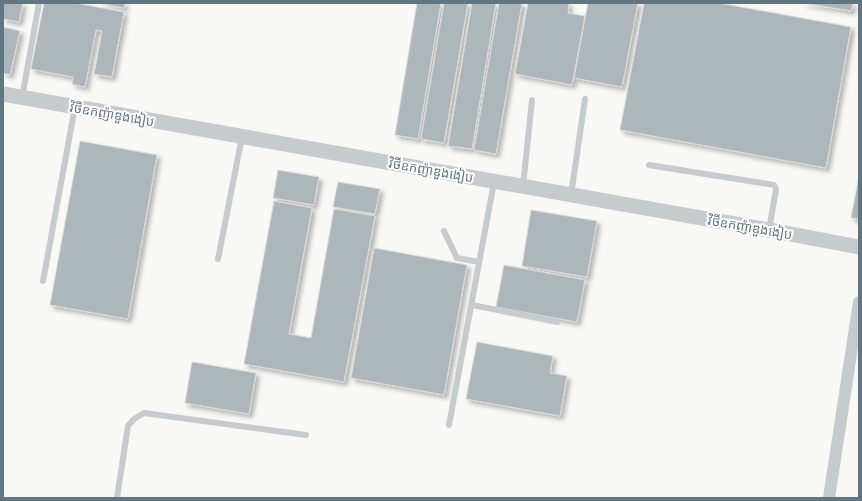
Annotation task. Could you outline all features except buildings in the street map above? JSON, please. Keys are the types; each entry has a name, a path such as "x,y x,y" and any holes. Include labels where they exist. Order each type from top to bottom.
{"street":[{"name":"វិថីឧកញ៉ាឌួងងៀប","path":"3,94 859,247"},
{"path":"832,498 859,302"}],"lane":[{"path":"22,98 39,3"},
{"path":"523,186 532,100"},
{"path":"571,195 585,100"},
{"path":"43,281 75,107"},
{"path":"218,259 242,137"},
{"path":"649,165 774,185 776,188 769,230"},
{"path":"449,425 494,181"},
{"path":"444,231 458,258 479,262"},
{"path":"472,305 558,322"},
{"path":"117,498 128,426 134,418 144,414 306,434"}]}
